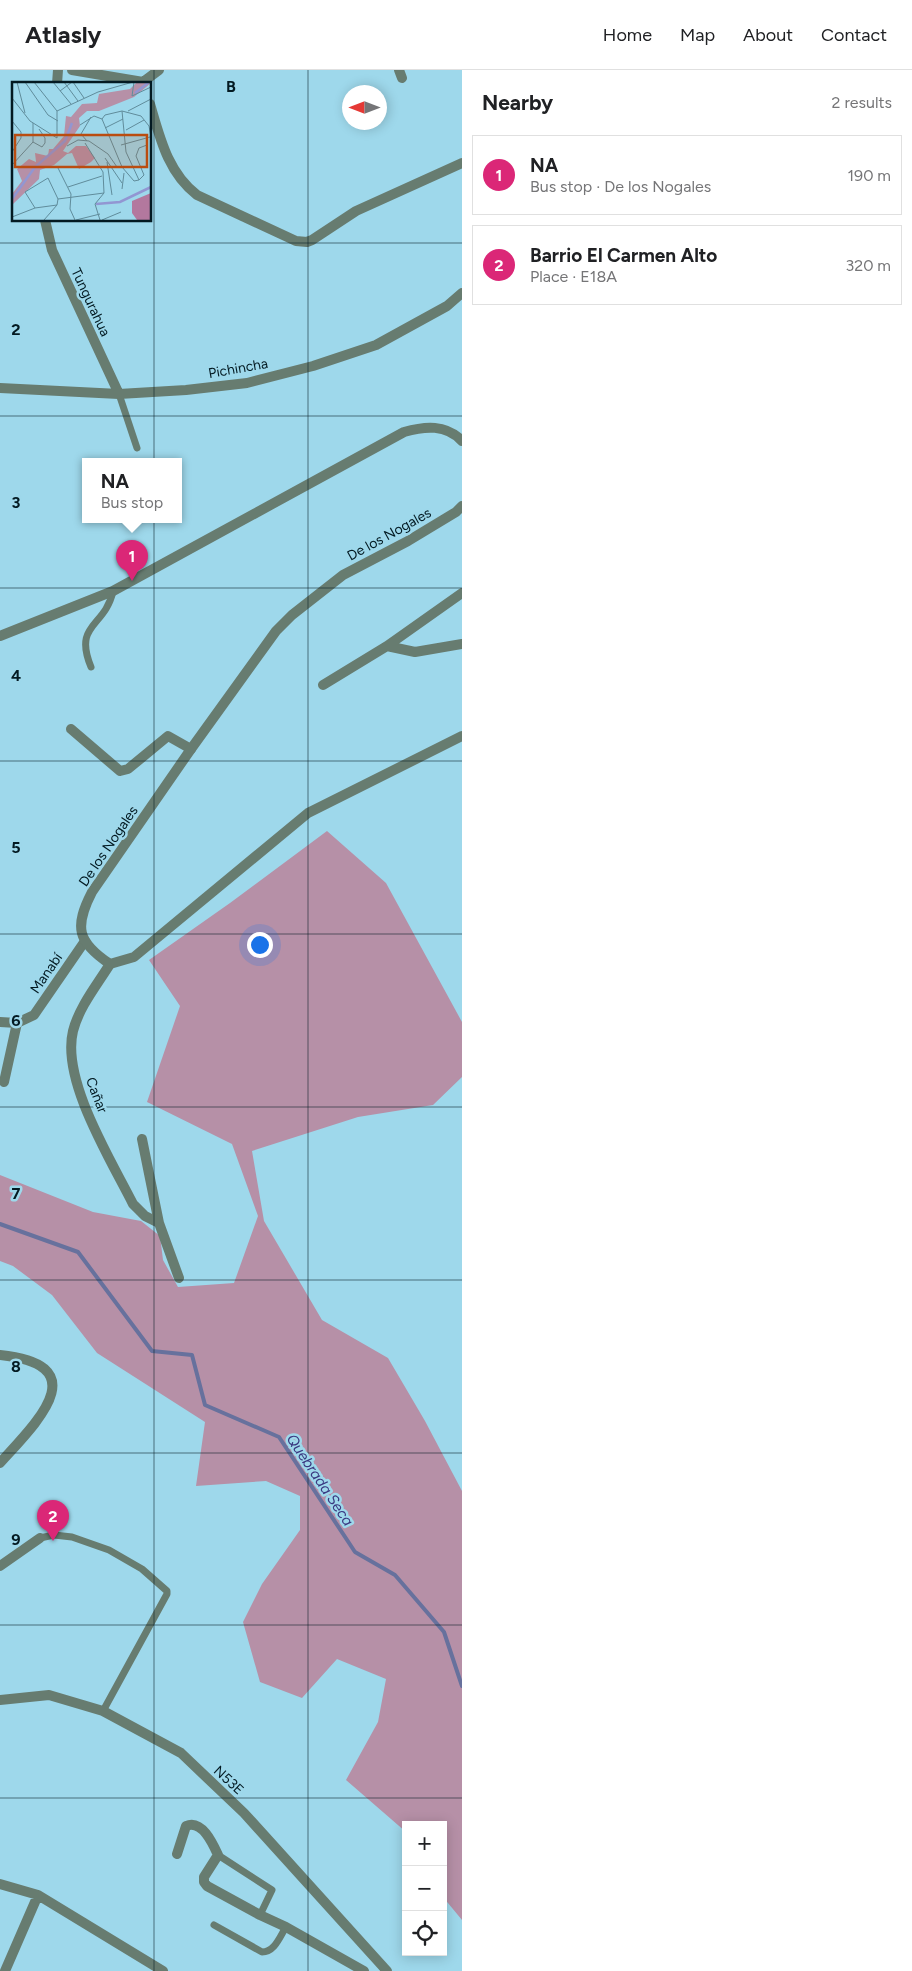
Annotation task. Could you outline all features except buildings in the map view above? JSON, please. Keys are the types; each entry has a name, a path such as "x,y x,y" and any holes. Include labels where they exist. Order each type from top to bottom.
{"street":[{"path":"72,70 138,82"},
{"path":"144,82 159,70"},
{"path":"151,107 164,149 178,178 186,187 197,195 296,241 307,242 312,240 356,211 462,163"},
{"name":"Tungurahua","path":"45,221 52,250 119,394"},
{"name":"Pichincha","path":"0,388 119,394 186,390 247,383 313,366 376,345 447,306 462,294"},
{"path":"0,636 113,591 404,432 422,428 439,428 452,432 462,441"},
{"name":"De los Nogales","path":"85,941 81,930 81,918 92,892 261,649 276,631 292,615 343,575 408,541 456,512 462,506"},
{"path":"323,685 387,646 462,593"},
{"path":"387,646 415,652 462,644"},
{"path":"71,729 120,771 128,769 168,736 191,749"},
{"path":"85,941 89,949 110,964 134,957 308,813 462,736"},
{"name":"Manabí","path":"17,1023 34,1015 85,941"},
{"name":"Cañar","path":"110,964 77,1017 72,1038 73,1069 85,1108 132,1204 145,1216 159,1223"},
{"path":"0,1022 17,1023 4,1082"},
{"path":"142,1139 159,1223 179,1278"},
{"path":"0,1355 22,1358 44,1369 51,1379 54,1389 40,1417 0,1463"},
{"path":"0,1566 40,1538"},
{"name":"N53E","path":"0,1700 49,1695 102,1711 181,1753 244,1813 387,1971"},
{"path":"177,1854 186,1826 190,1824 202,1829 212,1842 218,1855 204,1877 204,1882 207,1886 286,1927 364,1971"},
{"path":"0,1884 38,1895 163,1971"},
{"path":"5,1971 38,1895"}],"lane":[{"path":"119,394 137,448"},
{"path":"91,667 85,653 85,640 88,631 111,602 113,591"},
{"path":"40,1538 54,1535 72,1537 109,1550 135,1564 167,1591 102,1711"},
{"path":"218,1855 272,1890 260,1915"},
{"path":"214,1925 262,1952 272,1950 286,1927"}],"shaded area":[{"path":"327,831 386,883 462,1022 462,1077 433,1105 358,1117 252,1151 264,1221 322,1320 388,1358 425,1421 462,1491 462,1920 447,1902 447,1821 402,1821 402,1829 346,1780 378,1722 386,1679 337,1659 302,1698 260,1682 243,1622 262,1584 300,1530 300,1496 266,1481 196,1486 205,1422 97,1353 52,1295 13,1266 0,1261 0,1175 93,1212 141,1221 160,1236 163,1260 178,1287 234,1283 258,1216 232,1144 147,1102 180,1006 149,960"}],"waterway":[{"name":"Quebrada Seca","path":"0,1224 78,1252 152,1351 192,1355 205,1405 279,1437 355,1552 395,1575 444,1632 462,1686"}],"place":[{"name":"NA","path":"132,581"},
{"name":"Barrio El Carmen Alto","path":"53,1541"}]}
